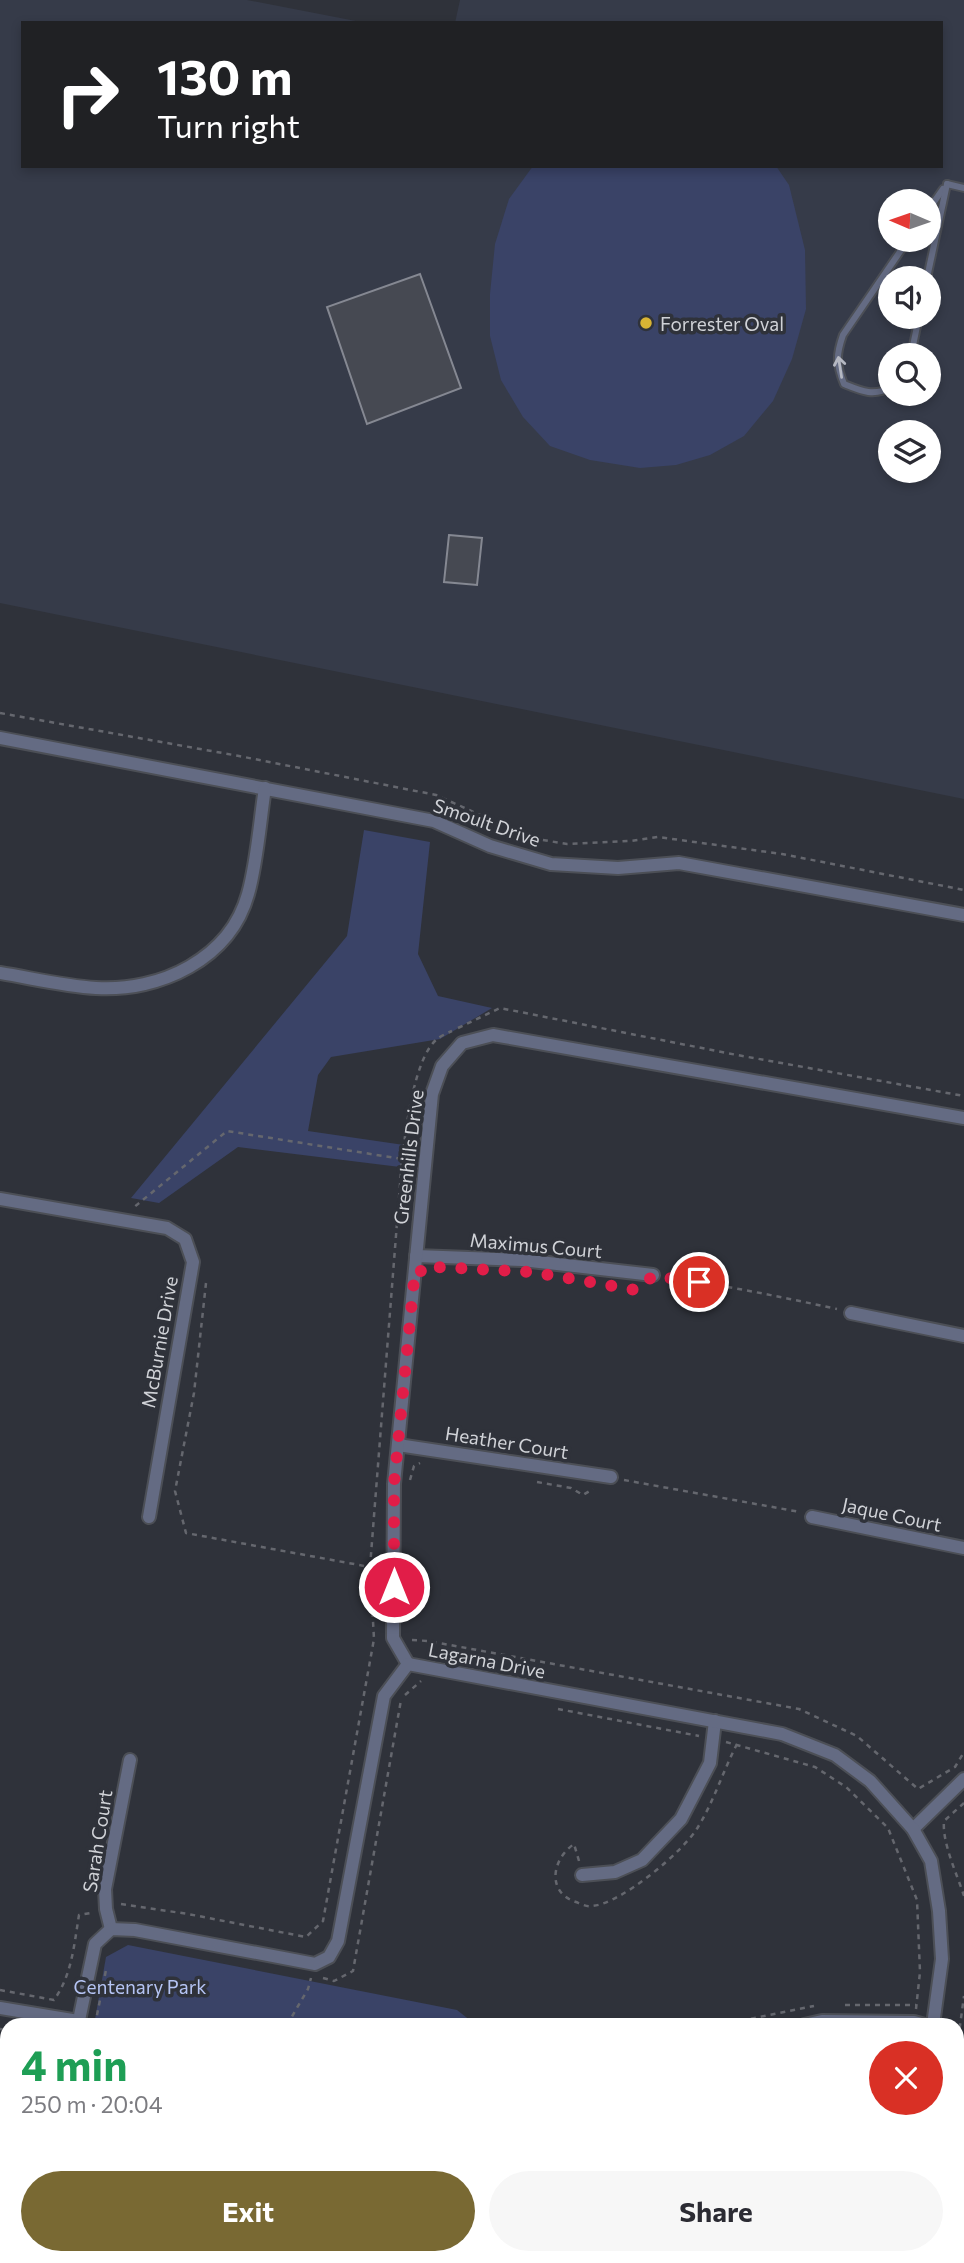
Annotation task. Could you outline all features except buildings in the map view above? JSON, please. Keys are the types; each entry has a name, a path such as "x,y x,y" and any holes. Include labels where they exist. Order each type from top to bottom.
{"street":[{"name":"Smoult Drive","path":"0,738 434,821 490,846 551,864 618,868 679,863 964,915"},
{"path":"0,973 97,988 143,985 185,969 215,950 234,927 248,894 265,788"},
{"name":"Greenhills Drive","path":"408,1664 393,1638 394,1484 432,1094 442,1066 462,1043 493,1035 964,1118"},
{"name":"McBurnie Drive","path":"0,1199 167,1228 185,1239 192,1262 149,1517"},
{"name":"Maximus Court","path":"416,1256 522,1260 653,1276"},
{"path":"851,1313 964,1336"},
{"name":"Heather Court","path":"398,1445 611,1478"},
{"name":"Jaque Court","path":"812,1517 964,1548"},
{"name":"Lagarna Drive","path":"111,1929 135,1930 316,1964 329,1957 338,1941 384,1696 394,1679 408,1664 782,1734 835,1755 870,1781 912,1829 932,1861 942,1959 934,2018"},
{"path":"582,1875 615,1872 642,1860 681,1819 710,1763 715,1721"},
{"name":"Sarah Court","path":"111,1929 105,1889 130,1759"},
{"path":"912,1829 964,1779"},
{"path":"79,2018 94,1944 111,1929"},
{"path":"0,2008 52,2018"}],"lane":[{"path":"947,184 964,188"},
{"path":"942,191 947,184"},
{"path":"930,266 947,184"},
{"path":"878,393 864,392 844,384 837,367 839,348 844,335 900,252"}],"path":[{"path":"0,713 436,795 531,838 567,844 658,837 782,854 964,890"},
{"path":"0,1990 54,2000 64,1986 70,1966 79,1915 125,1903 306,1937 323,1920 372,1657 374,1639 370,1567 402,1159 227,1131 133,1208 130,1221"},
{"path":"207,1273 194,1393 175,1491 186,1533 370,1567"},
{"path":"653,1276 722,1284 741,1292 757,1292 851,1313"},
{"path":"377,1482 409,1485 414,1466 423,1462"},
{"path":"531,1481 571,1488 583,1495 611,1478 739,1500 812,1517"},
{"path":"372,1657 414,1640 428,1641 799,1709 857,1735 918,1789 955,1767 964,1752"},
{"path":"323,1978 334,1981 353,1971 401,1698 420,1681"},
{"path":"553,1708 743,1745 816,1767 846,1787 888,1828 917,1900 919,2018"},
{"path":"964,1803 944,1821 943,1837 964,1896"},
{"path":"96,2018 108,1961"},
{"path":"291,2018 308,1989 312,1975"},
{"path":"961,2018 964,1996"}],"shaded area":[{"path":"0,0 247,0 356,21 21,21 21,168 943,168 943,21 455,21 460,0 964,0 964,799 0,603"}],"green space":[{"name":"Forrester Oval","path":"532,168 777,168 789,185 805,250 806,309 792,359 773,401 744,436 710,455 676,465 640,468 590,460 550,446 523,417 501,380 490,336 490,294 495,244 509,199"},
{"path":"364,830 430,842 418,954 438,996 492,1008 440,1039 331,1057 318,1075 308,1131 404,1145 400,1167 238,1147 159,1203 131,1198 347,936"},
{"name":"Centenary Park","path":"128,1945 457,2010 467,2018 95,2018 106,1957"}],"place":[{"name":"Forrester Oval","path":"646,323"}],"route":[{"path":"394,1587 394,1484 415,1270 431,1273 437,1267 532,1272 636,1290 653,1276 699,1282"}]}
